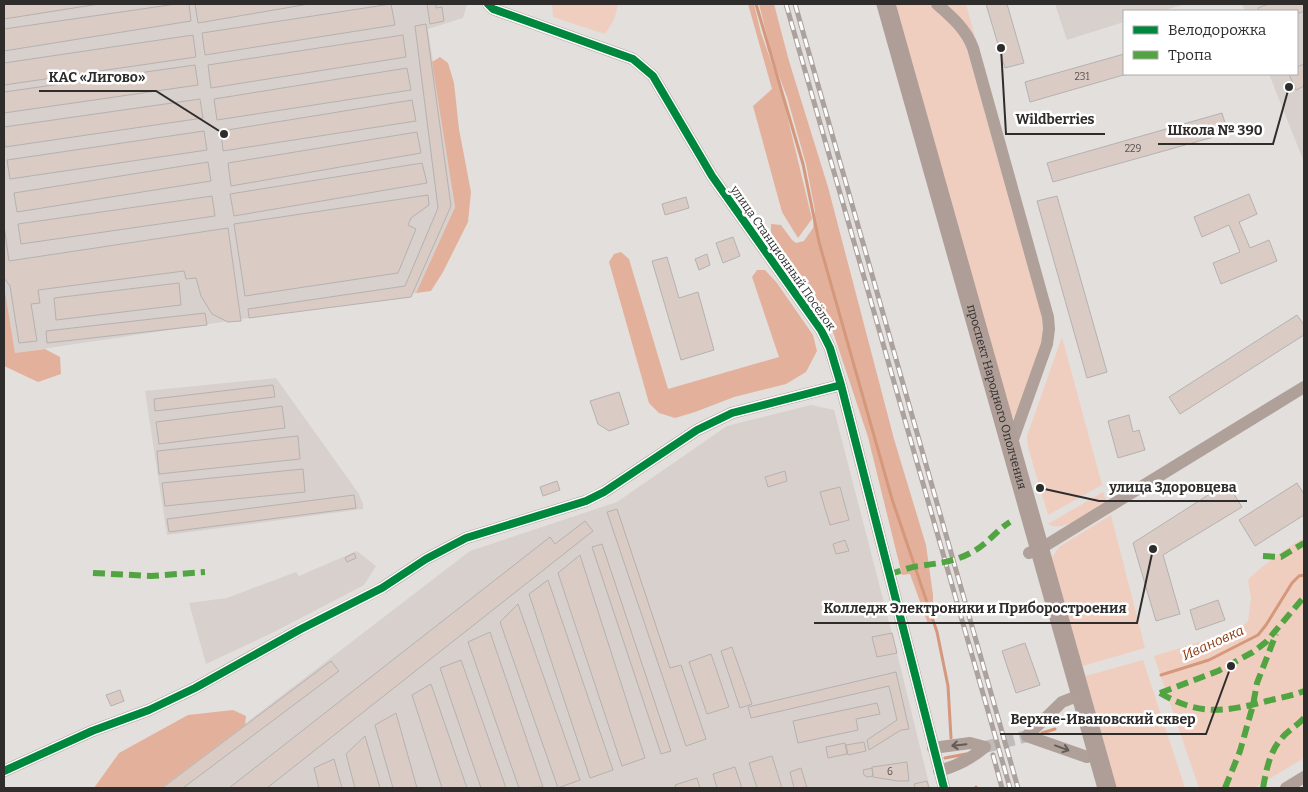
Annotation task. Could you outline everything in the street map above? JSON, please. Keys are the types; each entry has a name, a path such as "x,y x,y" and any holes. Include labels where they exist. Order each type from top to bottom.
{"street":[{"name":"улица Станционный Посёлок","path":"488,4 493,9 633,59 653,76 712,176 821,330 830,348 841,385 932,748 944,788"},
{"name":"проспект Народного Ополчения","path":"875,4 1092,756 1096,788"},
{"name":"проспект Народного Ополчения","path":"886,4 1011,445 1034,551"},
{"path":"937,4 956,20 964,30 973,48 1048,317 1050,329 1047,344 1011,445"},
{"path":"4,771 92,731 149,710 196,688 299,630 382,588 426,559 466,538 586,501 604,492 697,430 732,413 841,385"},
{"path":"1034,551 1304,387"},
{"path":"1075,697 1062,702 1027,736 1092,756"},
{"path":"932,748 970,744 985,747 956,767 939,771"},
{"name":"проспект Народного Ополчения","path":"1092,756 1107,788"},
{"path":"1286,788 1304,777"}],"shaded area":[{"path":"4,4 467,4 463,18 428,29 455,207 416,293 15,353 4,285"},
{"path":"552,4 618,4 614,20 605,34 553,17"},
{"path":"748,4 754,4 761,33 781,90 812,219 798,238 782,212 753,106 772,89"},
{"path":"759,4 774,4 789,61 828,187 894,439 926,545 933,595 933,622 928,624 910,574 902,575 868,437 829,320 804,285 782,262 771,237 771,224 781,225 796,243 804,241 813,228 815,211 806,164 787,97 773,60"},
{"path":"892,4 929,4 952,25 968,52 1042,315 1043,334 1041,343 1015,417 1012,418"},
{"path":"944,4 966,4 975,37 963,22"},
{"path":"1055,4 1186,4 1165,10 1123,10 1123,22 1067,40"},
{"path":"1242,4 1304,4 1304,162 1269,75 1298,75 1298,10 1245,10"},
{"path":"440,57 448,63 454,83 459,129 471,192 468,222 443,272 431,291 416,293 455,207 432,62"},
{"path":"621,252 629,259 668,389 779,357 752,277 757,270 765,270 777,283 813,335 817,351 806,372 786,384 734,397 675,418 659,413 649,403 609,262 614,254"},
{"path":"4,285 15,353 45,349 60,357 61,374 38,382 4,366"},
{"path":"1062,337 1102,485 1048,515 1028,447 1027,436"},
{"path":"276,378 359,494 363,509 167,535 145,391"},
{"path":"811,405 834,410 930,788 161,788 470,551 617,502 727,426"},
{"path":"1103,492 1107,502 1078,520 1061,526 1048,524"},
{"path":"1111,515 1145,648 1079,667 1052,558 1059,547"},
{"path":"1304,538 1304,758 1254,788 1199,788 1154,656 1237,631 1248,621 1251,598 1248,580 1274,557"},
{"path":"357,551 376,566 364,585 274,632 206,664 189,603 227,598 296,572 299,576"},
{"path":"1143,660 1185,788 1114,788 1082,677"},
{"path":"233,710 246,716 245,725 161,788 94,788 119,753 188,715"}],"building":[{"path":"4,4 99,4 4,19"},
{"path":"176,4 189,4 191,21 4,51 4,29"},
{"path":"195,4 309,4 198,23"},
{"path":"391,4 395,25 205,55 202,33"},
{"path":"427,4 436,4 436,8 442,7 444,21 430,24"},
{"path":"986,4 1007,4 1024,63 1005,68"},
{"path":"1268,4 1304,4 1304,11 1298,14 1298,10 1259,10 1258,8"},
{"path":"426,24 451,206 411,297 249,318 248,309 405,286 438,208 415,26"},
{"path":"193,35 196,57 4,85 4,63"},
{"path":"403,35 406,57 211,88 208,65"},
{"path":"1123,54 1124,75 1030,102 1025,82"},
{"path":"1304,64 1304,86 1296,90 1289,75 1298,75 1298,67"},
{"path":"195,65 198,85 4,113 4,92"},
{"path":"407,68 411,90 217,120 214,99"},
{"path":"200,99 203,118 5,147 4,127"},
{"path":"412,100 416,121 223,151 221,131"},
{"path":"1222,113 1228,133 1053,182 1047,163"},
{"path":"204,131 207,150 10,179 7,160"},
{"path":"417,132 421,153 231,186 228,163"},
{"path":"208,162 211,181 17,212 14,193"},
{"path":"422,163 427,183 234,216 230,194"},
{"path":"1249,194 1257,214 1239,222 1250,248 1269,240 1277,261 1221,284 1213,263 1240,252 1229,225 1202,237 1194,217"},
{"path":"428,195 429,205 411,218 408,225 416,229 398,273 245,296 234,224"},
{"path":"212,196 215,216 21,244 18,224"},
{"path":"1057,196 1107,372 1087,378 1037,201"},
{"path":"686,197 689,208 665,215 662,204"},
{"path":"4,225 9,261 228,228 241,321 228,322 212,314 201,296 196,278 186,279 184,271 38,290 40,303 31,304 37,341 19,343 10,286 4,278"},
{"path":"733,237 740,256 723,263 716,243"},
{"path":"707,254 710,265 699,270 695,259"},
{"path":"667,257 679,298 698,292 714,350 681,360 652,261"},
{"path":"179,283 181,305 56,320 54,298"},
{"path":"205,313 207,325 47,343 46,331"},
{"path":"1297,315 1304,325 1304,335 1180,414 1169,397"},
{"path":"273,385 275,397 155,411 154,399"},
{"path":"619,392 629,424 609,431 598,424 590,401"},
{"path":"282,406 285,428 159,444 156,422"},
{"path":"1129,415 1133,432 1139,430 1145,450 1118,458 1108,421"},
{"path":"298,436 300,459 159,474 157,451"},
{"path":"303,469 305,492 165,506 162,483"},
{"path":"785,471 787,481 768,487 765,477"},
{"path":"557,481 560,490 543,496 540,487"},
{"path":"1227,483 1242,507 1163,555 1180,614 1156,621 1133,543"},
{"path":"1297,483 1304,494 1304,515 1255,546 1239,520"},
{"path":"840,487 849,520 830,525 820,492"},
{"path":"354,495 356,508 169,532 167,519"},
{"path":"617,509 670,668 681,665 706,739 686,746 607,512"},
{"path":"585,521 593,531 267,788 229,788 550,537 555,544"},
{"path":"845,540 849,551 836,554 833,544"},
{"path":"602,544 671,751 661,754 592,547"},
{"path":"354,553 356,558 347,562 345,558"},
{"path":"580,555 645,758 622,766 558,573"},
{"path":"548,580 613,770 590,778 529,594"},
{"path":"1218,600 1225,620 1196,630 1190,610"},
{"path":"518,604 580,780 558,788 500,622"},
{"path":"490,632 543,787 519,788 468,642"},
{"path":"892,633 897,653 877,657 872,637"},
{"path":"1025,643 1040,685 1016,693 1002,651"},
{"path":"732,647 752,704 740,708 721,651"},
{"path":"711,654 729,707 707,714 689,662"},
{"path":"461,660 506,788 481,788 440,668"},
{"path":"331,661 339,671 183,788 162,788"},
{"path":"896,672 909,729 901,730 869,750 867,740 897,720 889,686 751,718 748,707"},
{"path":"431,684 467,788 442,788 412,695"},
{"path":"120,690 124,701 111,706 106,695"},
{"path":"877,703 880,714 856,719 858,730 798,743 793,721"},
{"path":"396,713 417,788 393,788 375,725"},
{"path":"365,736 380,788 355,788 346,754"},
{"path":"864,742 866,751 848,755 846,745"},
{"path":"845,743 847,754 828,758 826,747"},
{"path":"772,756 782,788 757,788 749,763"},
{"path":"334,759 342,788 319,788 314,768"},
{"path":"907,762 909,781 873,777 872,767"},
{"path":"735,767 742,788 717,788 713,774"},
{"path":"801,768 807,788 794,788 790,772"},
{"path":"872,768 873,776 867,777 864,775 863,770"},
{"path":"697,778 700,788 676,788 675,785"},
{"path":"927,781 929,788 915,788 914,784"}],"waterway":[{"path":"756,4 803,164 819,242 892,499 937,632 948,686 951,738"},
{"name":"Ивановка","path":"1161,675 1209,660 1258,635 1292,583 1299,576 1304,575"},
{"name":"Ивановка","path":"1042,733 1055,729"},
{"name":"Ивановка","path":"945,758 966,754"}],"tunnel":[{"path":"985,747 1027,736"}],"railway":[{"path":"786,4 1010,788"},
{"path":"795,4 1018,788"},
{"path":"993,755 1002,788"}],"marked path":[{"path":"889,574 912,567 954,560 967,555 979,548 1010,522"},
{"path":"1263,556 1281,557 1304,543"},
{"path":"93,573 151,576 205,572"},
{"path":"1160,693 1218,671 1253,652 1266,642 1304,597"},
{"path":"1225,788 1240,751 1257,683 1276,634"},
{"path":"1160,693 1187,706 1212,710 1238,708 1304,691"},
{"path":"1263,788 1269,763 1277,744 1286,733 1304,718"}],"cycle path":[{"path":"488,4 493,9 633,59 653,76 712,176 821,330 830,348 841,385 944,788"},
{"path":"4,771 92,731 149,710 195,688 299,630 382,588 426,559 466,538 586,501 604,492 697,430 732,413 841,385"}],"place":[{"name":"Wildberries","path":"1001,48"},
{"name":"Школа № 390","path":"1289,87"},
{"name":"КАС «Лигово»","path":"224,134"},
{"name":"улица Здоровцева","path":"1040,488"},
{"name":"Колледж Электроники и Приборостроения","path":"1153,549"},
{"name":"Верхне-Ивановский сквер","path":"1231,666"}]}
